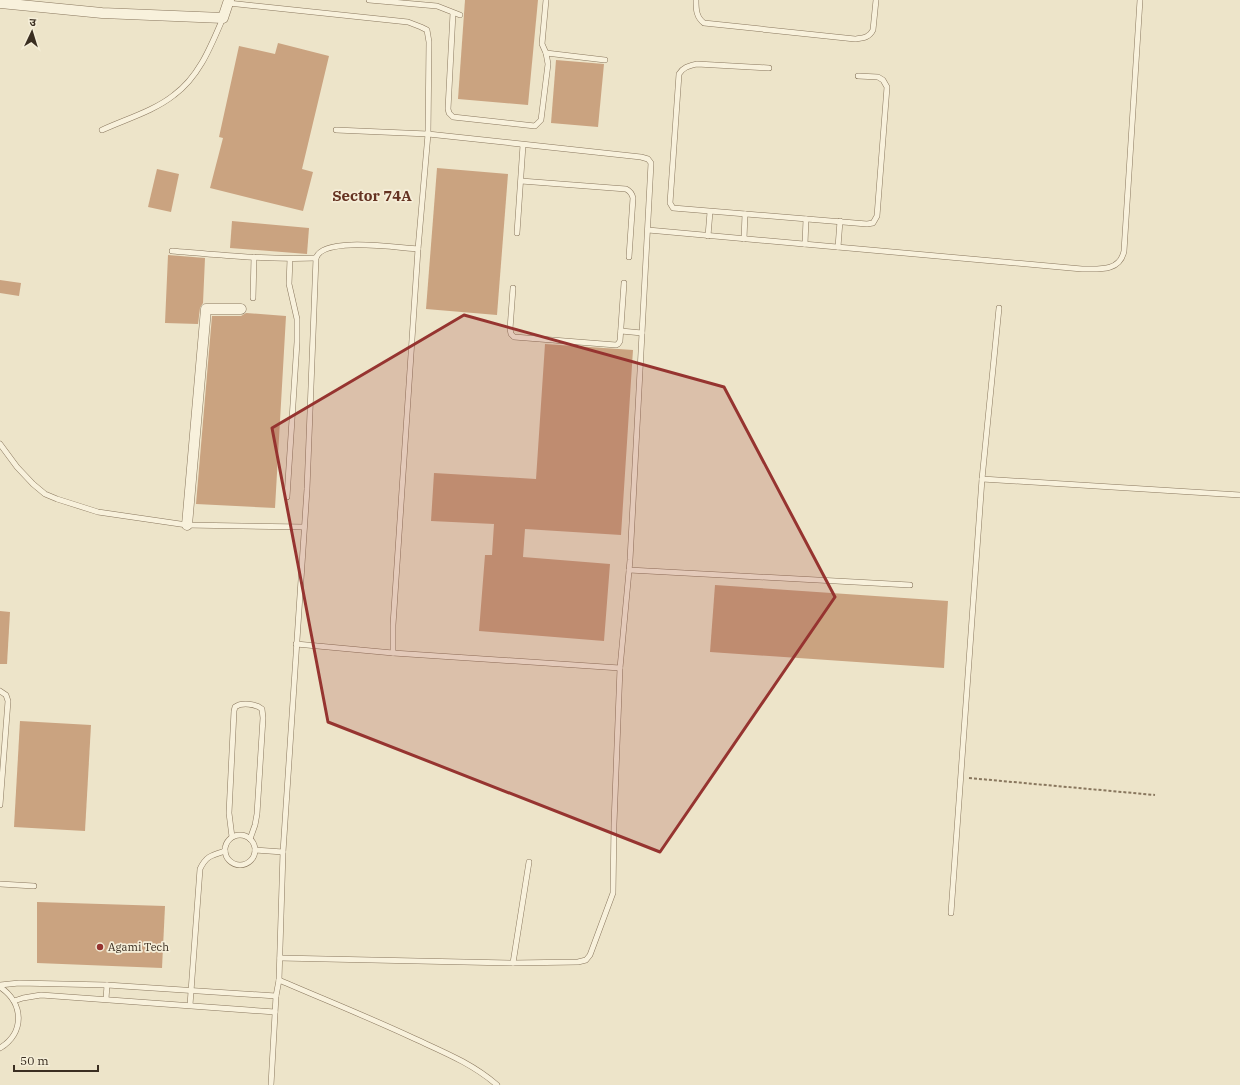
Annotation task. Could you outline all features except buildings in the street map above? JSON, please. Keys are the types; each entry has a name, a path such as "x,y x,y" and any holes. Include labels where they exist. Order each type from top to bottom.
{"street":[{"path":"0,3 102,13 223,18 229,2"},
{"path":"187,525 206,309 240,309"}],"lane":[{"path":"369,0 437,6 460,15"},
{"path":"437,6 438,0"},
{"path":"453,13 449,113 453,117 535,126 541,120 548,64 546,53 542,44 546,0"},
{"path":"696,0 697,15 704,23 855,39 872,34 876,0"},
{"path":"648,230 1082,269 1102,269 1112,267 1122,259 1124,251 1140,0"},
{"path":"229,2 408,22 427,30 429,42 428,134 418,249 393,625 393,653"},
{"path":"102,130 147,110 175,95 198,70 211,47 223,18"},
{"path":"546,53 605,60"},
{"path":"769,68 697,64 682,69 679,74 670,203 673,208 840,222 873,223 877,216 887,87 884,80 858,76"},
{"path":"280,958 513,963 578,962 588,959 613,893 620,668 629,570 652,166 650,160 641,157 428,134 336,130"},
{"path":"517,232 523,145"},
{"path":"521,181 626,189 630,191 633,198 629,257"},
{"path":"708,236 710,212"},
{"path":"744,239 745,214"},
{"path":"805,244 806,219"},
{"path":"838,247 840,222"},
{"path":"271,1085 276,996 279,980 283,852 307,489 316,258 320,251 340,245 418,249"},
{"path":"172,251 254,258 316,258"},
{"path":"253,298 254,258"},
{"path":"287,497 297,342 297,319 289,289 290,259"},
{"path":"512,288 510,329 511,334 514,337 616,345 620,341 624,283"},
{"path":"951,913 982,479 999,308"},
{"path":"621,331 642,333"},
{"path":"0,444 17,467 45,494 98,512 187,525 304,528"},
{"path":"982,479 1240,495"},
{"path":"629,570 910,585"},
{"path":"296,644 393,653 620,668"},
{"path":"0,690 6,695 8,701 1,774 0,805"},
{"path":"232,837 229,813 234,710 235,707 239,705 252,705 257,706 262,710 263,718 256,825 250,839"},
{"path":"244,835 254,844 254,856 250,861 238,865 226,858 226,844 232,837 244,835"},
{"path":"255,850 283,852"},
{"path":"190,1005 200,869 205,860 225,851"},
{"path":"513,963 529,862"},
{"path":"0,884 34,886"},
{"path":"279,980 450,1054 474,1068 497,1085"},
{"path":"0,986 27,983 276,996"},
{"path":"0,986 14,1001 18,1012 18,1024 14,1035 0,1048"},
{"path":"106,986 106,999"},
{"path":"14,1001 23,998 41,996 106,999 276,1012"}],"path":[{"path":"961,777 1155,795"}],"highlighted area":[{"path":"464,315 724,387 835,597 660,852 328,722 272,428"}],"place":[{"name":"Agami Tech","path":"100,947"}],"district":[{"name":"Sector 74A","path":"372,196"}]}
